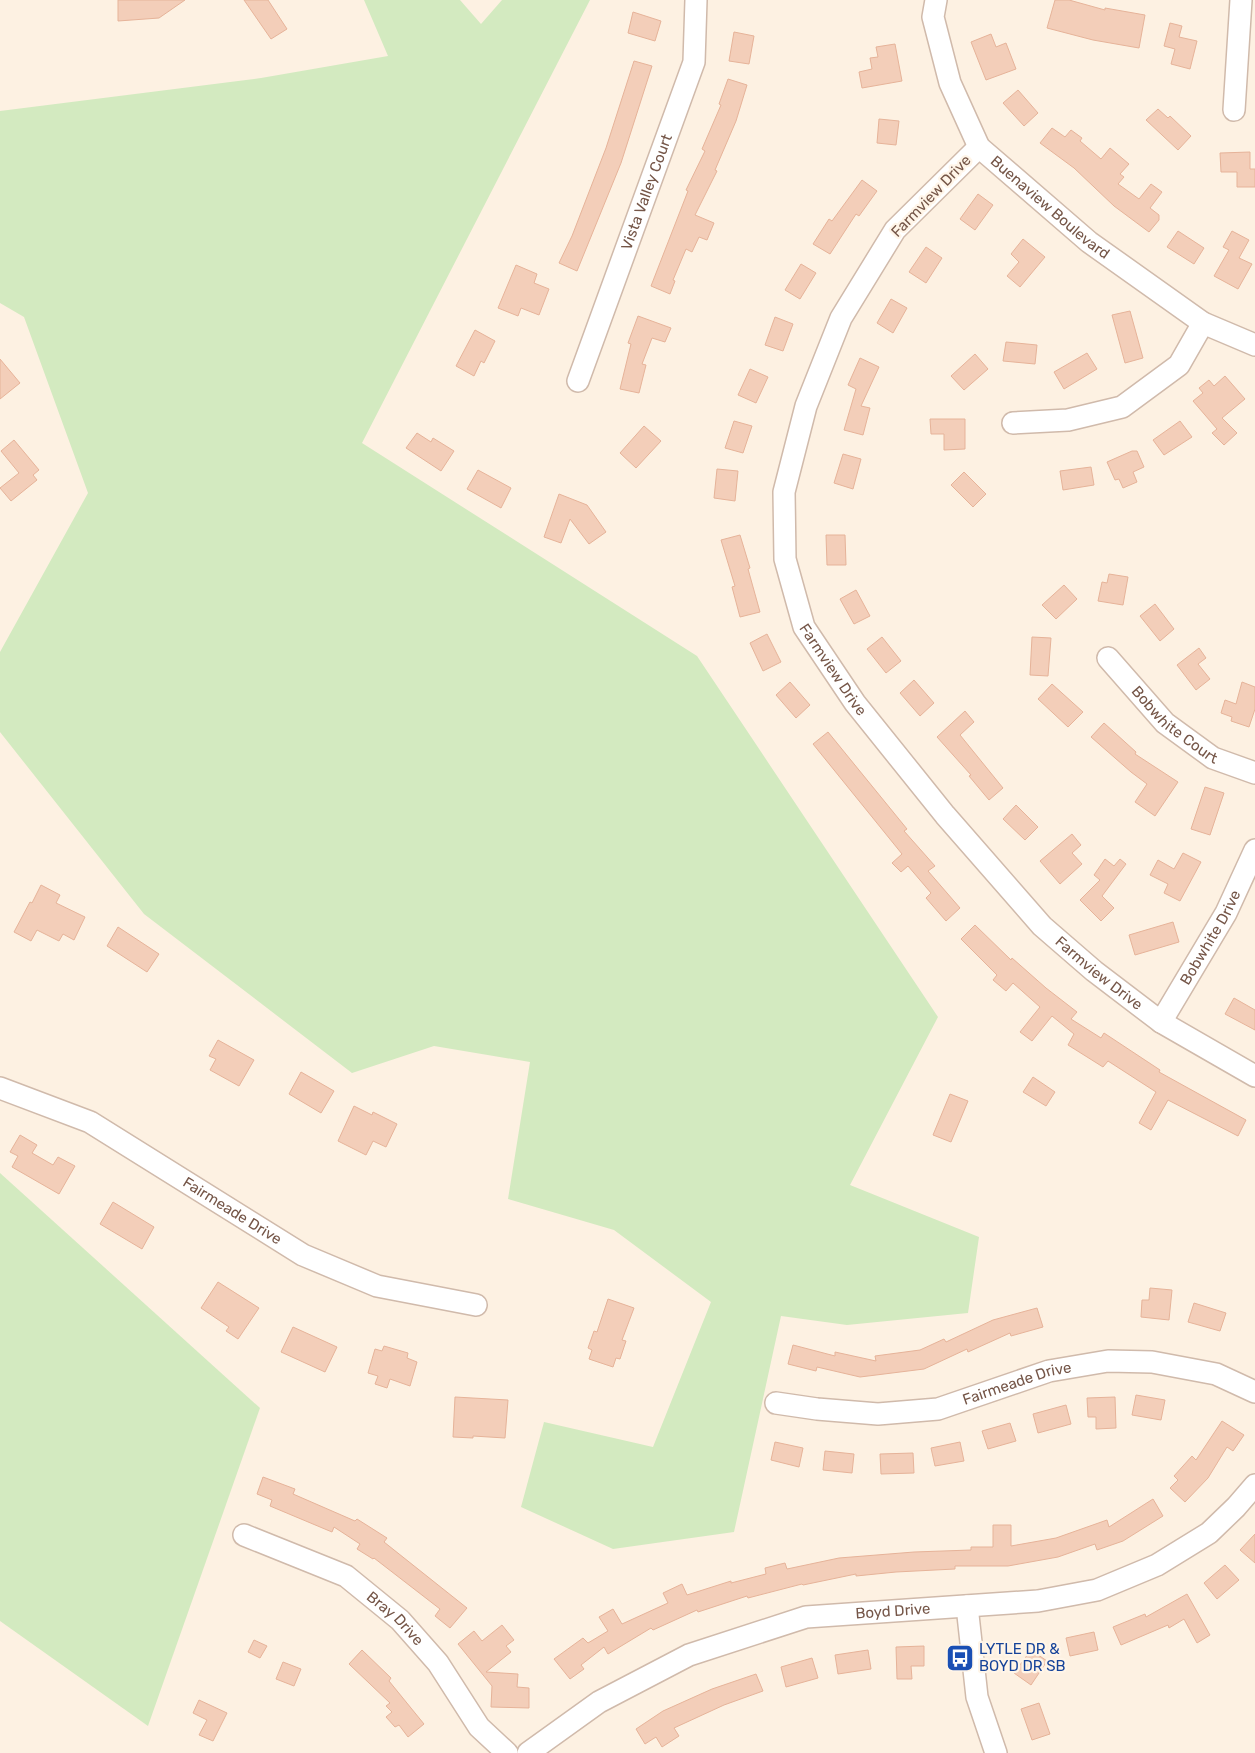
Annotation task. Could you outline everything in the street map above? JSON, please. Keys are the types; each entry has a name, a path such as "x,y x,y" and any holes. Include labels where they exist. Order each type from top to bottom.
{"street":[{"name":"Vista Valley Court","path":"578,381 694,62 696,0"},
{"name":"Buenaview Boulevard","path":"936,0 933,17 950,83 978,147 1089,242 1203,323 1255,346"},
{"path":"1234,110 1240,0"},
{"name":"Farmview Drive","path":"978,147 895,230 841,318 806,406 784,492 785,559 804,627 855,703 945,816 1042,926 1094,971 1161,1022 1255,1076"},
{"path":"1013,423 1068,420 1122,407 1179,365 1203,323"},
{"name":"Bobwhite Court","path":"1108,658 1165,723 1213,758 1255,773"},
{"name":"Bobwhite Drive","path":"1161,1022 1226,913 1255,850"},
{"name":"Fairmeade Drive","path":"0,1088 90,1122 303,1255 377,1286 476,1305"},
{"name":"Fairmeade Drive","path":"776,1403 817,1410 878,1414 938,1409 1049,1371 1108,1361 1152,1362 1216,1374 1255,1392"},
{"name":"Boyd Drive","path":"528,1753 599,1702 689,1655 806,1616 1038,1600 1097,1590 1157,1565 1209,1533 1255,1485"},
{"name":"Bray Drive","path":"244,1535 346,1576 400,1620 438,1663 479,1727 507,1753"},
{"path":"967,1606 977,1697 996,1753"}],"green space":[{"path":"364,0 460,0 481,24 502,0 590,0 362,443 697,656 938,1017 850,1185 979,1237 968,1313 847,1325 781,1316 734,1532 613,1549 521,1507 544,1422 653,1447 711,1302 614,1230 508,1199 530,1062 434,1046 352,1073 144,914 0,732 0,652 88,493 24,317 0,303 0,111 261,78 388,56"},
{"path":"0,1173 260,1408 148,1726 0,1621"}],"building":[{"path":"118,0 185,0 159,18 118,21"},
{"path":"244,0 268,0 287,29 271,39"},
{"path":"1055,0 1069,0 1105,10 1105,8 1145,15 1139,48 1093,40 1047,28"},
{"path":"633,12 661,21 655,41 628,33"},
{"path":"1170,23 1182,26 1179,37 1197,41 1190,69 1171,64 1175,49 1164,46"},
{"path":"734,32 754,36 749,64 729,61"},
{"path":"991,34 996,47 1006,43 1016,69 986,80 971,42"},
{"path":"895,44 902,81 862,88 859,72 872,69 870,58 878,57 876,47"},
{"path":"634,61 652,66 621,163 577,271 559,263 572,236 606,148"},
{"path":"728,79 747,85 736,121 715,170 717,171 695,215 714,223 707,240 699,237 692,252 686,249 673,280 675,281 670,294 651,286 688,191 686,190 705,151 702,149 721,105 719,104"},
{"path":"1018,90 1038,113 1024,126 1003,103"},
{"path":"1158,109 1168,118 1170,116 1191,136 1178,150 1146,120"},
{"path":"879,119 899,121 896,145 877,143"},
{"path":"1052,128 1065,137 1071,130 1082,138 1080,141 1101,159 1110,148 1129,164 1120,174 1124,177 1118,184 1139,199 1151,184 1162,192 1150,208 1159,215 1159,220 1149,232 1114,206 1074,168 1040,143"},
{"path":"1250,152 1250,169 1255,169 1255,187 1237,187 1237,172 1221,172 1220,153"},
{"path":"862,180 877,191 859,216 856,214 830,254 813,244 829,219 832,221"},
{"path":"978,194 993,205 975,230 960,219"},
{"path":"1178,231 1204,248 1194,264 1167,247"},
{"path":"1232,231 1249,240 1239,258 1252,264 1238,289 1214,276 1229,250 1223,247"},
{"path":"1023,239 1045,257 1020,287 1007,276 1019,262 1011,254"},
{"path":"926,247 942,258 926,283 909,272"},
{"path":"801,264 816,273 800,299 785,290"},
{"path":"516,265 537,274 534,283 549,289 539,315 521,308 518,316 498,308"},
{"path":"891,299 907,308 893,333 877,323"},
{"path":"1130,311 1143,358 1125,363 1112,315"},
{"path":"638,316 671,328 665,342 652,338 642,364 646,365 639,393 620,389 631,344 628,343"},
{"path":"775,317 793,324 783,351 765,345"},
{"path":"475,330 495,341 484,363 481,361 474,376 456,366"},
{"path":"1006,342 1037,345 1035,364 1003,361"},
{"path":"1087,353 1097,369 1064,389 1054,372"},
{"path":"975,354 988,369 964,390 951,376"},
{"path":"860,358 879,367 861,406 870,408 863,435 844,430 856,389 848,385"},
{"path":"0,359 20,383 0,399"},
{"path":"750,369 768,377 756,403 738,395"},
{"path":"1225,376 1245,399 1222,418 1237,433 1224,445 1212,433 1217,429 1193,401 1203,393 1199,388 1209,380 1214,386"},
{"path":"930,419 965,419 965,449 944,450 944,434 931,434"},
{"path":"734,421 752,426 743,453 725,448"},
{"path":"1180,421 1192,437 1164,455 1153,440"},
{"path":"644,426 661,441 636,468 620,453"},
{"path":"417,433 431,442 433,438 454,451 441,471 406,448"},
{"path":"14,440 39,470 33,475 37,480 11,501 0,488 19,473 1,451"},
{"path":"1132,451 1137,451 1144,467 1133,472 1137,482 1123,488 1119,479 1115,480 1107,462"},
{"path":"843,454 861,459 853,489 834,483"},
{"path":"1091,467 1094,485 1063,490 1060,471"},
{"path":"717,469 738,471 735,501 714,498"},
{"path":"478,470 511,488 501,508 467,489"},
{"path":"964,472 986,494 973,507 951,485"},
{"path":"559,494 587,505 606,532 589,544 570,519 561,543 544,537"},
{"path":"740,535 760,612 740,617 732,587 735,586 721,540"},
{"path":"826,535 845,535 846,565 827,565"},
{"path":"1109,574 1128,577 1123,605 1098,601 1102,582 1107,583"},
{"path":"1064,585 1077,599 1056,619 1042,605"},
{"path":"856,590 870,616 854,624 840,599"},
{"path":"1155,604 1174,629 1160,641 1140,616"},
{"path":"767,634 781,662 763,671 750,643"},
{"path":"882,637 901,661 886,673 867,649"},
{"path":"1032,637 1051,638 1048,676 1030,675"},
{"path":"1199,648 1206,658 1198,664 1210,679 1196,690 1177,665"},
{"path":"914,680 934,703 920,716 900,693"},
{"path":"790,682 810,705 796,718 776,695"},
{"path":"1242,682 1255,687 1255,709 1249,727 1231,721 1232,717 1221,713 1225,700 1236,704"},
{"path":"1052,684 1083,712 1068,727 1038,699"},
{"path":"965,711 974,722 960,735 1003,788 989,800 969,776 971,775 937,737"},
{"path":"1104,723 1136,752 1135,754 1178,782 1155,816 1135,802 1147,784 1091,737"},
{"path":"828,732 907,829 904,831 935,866 928,871 960,908 946,921 926,898 931,893 908,866 901,872 892,863 902,854 813,744"},
{"path":"1205,787 1224,793 1210,835 1191,829"},
{"path":"1016,805 1038,827 1025,840 1003,819"},
{"path":"1072,834 1081,845 1072,853 1082,864 1060,884 1040,861"},
{"path":"1183,853 1201,862 1180,901 1164,893 1168,884 1150,875 1158,860 1174,869"},
{"path":"1105,859 1114,866 1120,859 1126,864 1102,896 1114,908 1101,921 1080,900 1100,880 1094,875"},
{"path":"41,885 60,895 56,903 85,917 74,940 63,934 59,941 37,930 31,941 14,932"},
{"path":"1173,922 1179,942 1135,955 1129,935"},
{"path":"975,925 1011,960 1012,958 1077,1012 1071,1019 1101,1038 1104,1033 1160,1070 1159,1072 1246,1120 1238,1136 1168,1100 1151,1130 1139,1123 1156,1092 1108,1061 1103,1067 1068,1045 1074,1034 1052,1016 1032,1041 1020,1032 1040,1007 1013,983 1006,991 993,980 997,975 961,939"},
{"path":"118,927 159,954 147,972 107,946"},
{"path":"1234,998 1255,1010 1255,1030 1225,1014"},
{"path":"218,1040 254,1060 239,1086 210,1070 216,1059 209,1056"},
{"path":"301,1072 334,1091 321,1113 289,1094"},
{"path":"1033,1077 1055,1092 1046,1106 1023,1092"},
{"path":"950,1094 968,1101 951,1142 933,1135"},
{"path":"354,1106 372,1115 373,1112 397,1124 386,1147 373,1141 366,1155 338,1141"},
{"path":"20,1135 37,1145 32,1153 53,1165 58,1157 75,1166 59,1194 12,1167 18,1156 10,1152"},
{"path":"113,1202 154,1227 142,1249 100,1224"},
{"path":"218,1282 259,1308 238,1339 226,1331 229,1327 201,1308"},
{"path":"1150,1288 1172,1290 1169,1320 1141,1317 1142,1300 1149,1300"},
{"path":"608,1299 634,1308 622,1340 626,1341 620,1359 616,1358 613,1367 589,1359 592,1350 588,1348 594,1331 597,1332"},
{"path":"1194,1303 1226,1313 1220,1331 1188,1322"},
{"path":"1037,1308 1043,1327 1011,1336 1010,1333 968,1352 967,1349 924,1369 860,1377 817,1367 816,1371 788,1364 793,1345 835,1356 835,1352 876,1361 875,1356 920,1350 944,1339 946,1342 993,1320"},
{"path":"293,1327 337,1347 325,1372 281,1352"},
{"path":"384,1346 408,1353 407,1358 417,1362 410,1386 390,1379 387,1388 375,1384 378,1376 368,1373 375,1349 382,1351"},
{"path":"1136,1395 1165,1400 1161,1420 1132,1415"},
{"path":"455,1397 508,1400 505,1438 453,1437"},
{"path":"1115,1397 1116,1428 1096,1429 1096,1417 1088,1417 1087,1398"},
{"path":"1066,1405 1071,1424 1038,1433 1033,1414"},
{"path":"1222,1421 1244,1435 1233,1451 1227,1447 1208,1478 1185,1502 1170,1488 1178,1480 1174,1476 1192,1456 1196,1460"},
{"path":"1010,1423 1016,1441 988,1449 982,1431"},
{"path":"775,1442 803,1448 799,1467 771,1460"},
{"path":"960,1442 964,1461 935,1466 931,1448"},
{"path":"825,1451 854,1454 852,1473 823,1470"},
{"path":"913,1453 914,1473 881,1474 880,1454"},
{"path":"263,1477 295,1489 293,1494 355,1521 357,1519 387,1538 384,1542 467,1608 450,1628 435,1616 440,1609 374,1558 357,1549 360,1544 334,1527 332,1532 270,1506 272,1500 257,1494"},
{"path":"1153,1499 1163,1516 1123,1541 1097,1550 1095,1544 1058,1557 1008,1566 955,1566 955,1569 856,1576 856,1574 802,1584 748,1598 747,1596 698,1612 697,1610 653,1630 651,1628 608,1654 604,1647 581,1665 584,1669 570,1679 554,1659 583,1638 588,1643 608,1631 599,1617 613,1609 622,1624 668,1603 663,1593 682,1584 687,1595 731,1581 731,1583 766,1574 765,1568 785,1563 787,1569 839,1558 971,1550 971,1547 993,1547 993,1525 1011,1525 1011,1546 1056,1538 1107,1520 1109,1527"},
{"path":"1255,1534 1255,1563 1240,1550"},
{"path":"1225,1565 1239,1580 1217,1599 1204,1583"},
{"path":"1187,1594 1210,1635 1197,1643 1184,1619 1169,1628 1168,1625 1121,1645 1113,1627 1145,1614 1146,1617"},
{"path":"502,1625 514,1640 506,1646 511,1652 486,1672 518,1674 517,1687 529,1688 529,1708 491,1707 492,1686 458,1644 474,1631 482,1641"},
{"path":"1094,1632 1098,1650 1070,1656 1066,1638"},
{"path":"254,1640 267,1646 260,1658 248,1652"},
{"path":"924,1646 924,1666 911,1666 912,1679 897,1679 896,1647"},
{"path":"362,1650 391,1678 389,1681 424,1724 408,1737 399,1725 395,1727 386,1717 392,1712 386,1706 390,1703 349,1664"},
{"path":"868,1650 871,1669 838,1674 835,1655"},
{"path":"1031,1650 1047,1661 1031,1685 1014,1673"},
{"path":"812,1658 818,1678 786,1687 781,1667"},
{"path":"283,1662 301,1669 294,1686 276,1679"},
{"path":"756,1674 763,1691 724,1705 674,1728 679,1736 662,1747 656,1737 645,1744 636,1729 663,1711 712,1689"},
{"path":"199,1700 227,1713 213,1741 199,1735 207,1720 193,1713"},
{"path":"1039,1703 1050,1734 1032,1740 1021,1709"}],"place":[{"name":"LYTLE DR & BOYD DR SB","path":"960,1658"}]}
